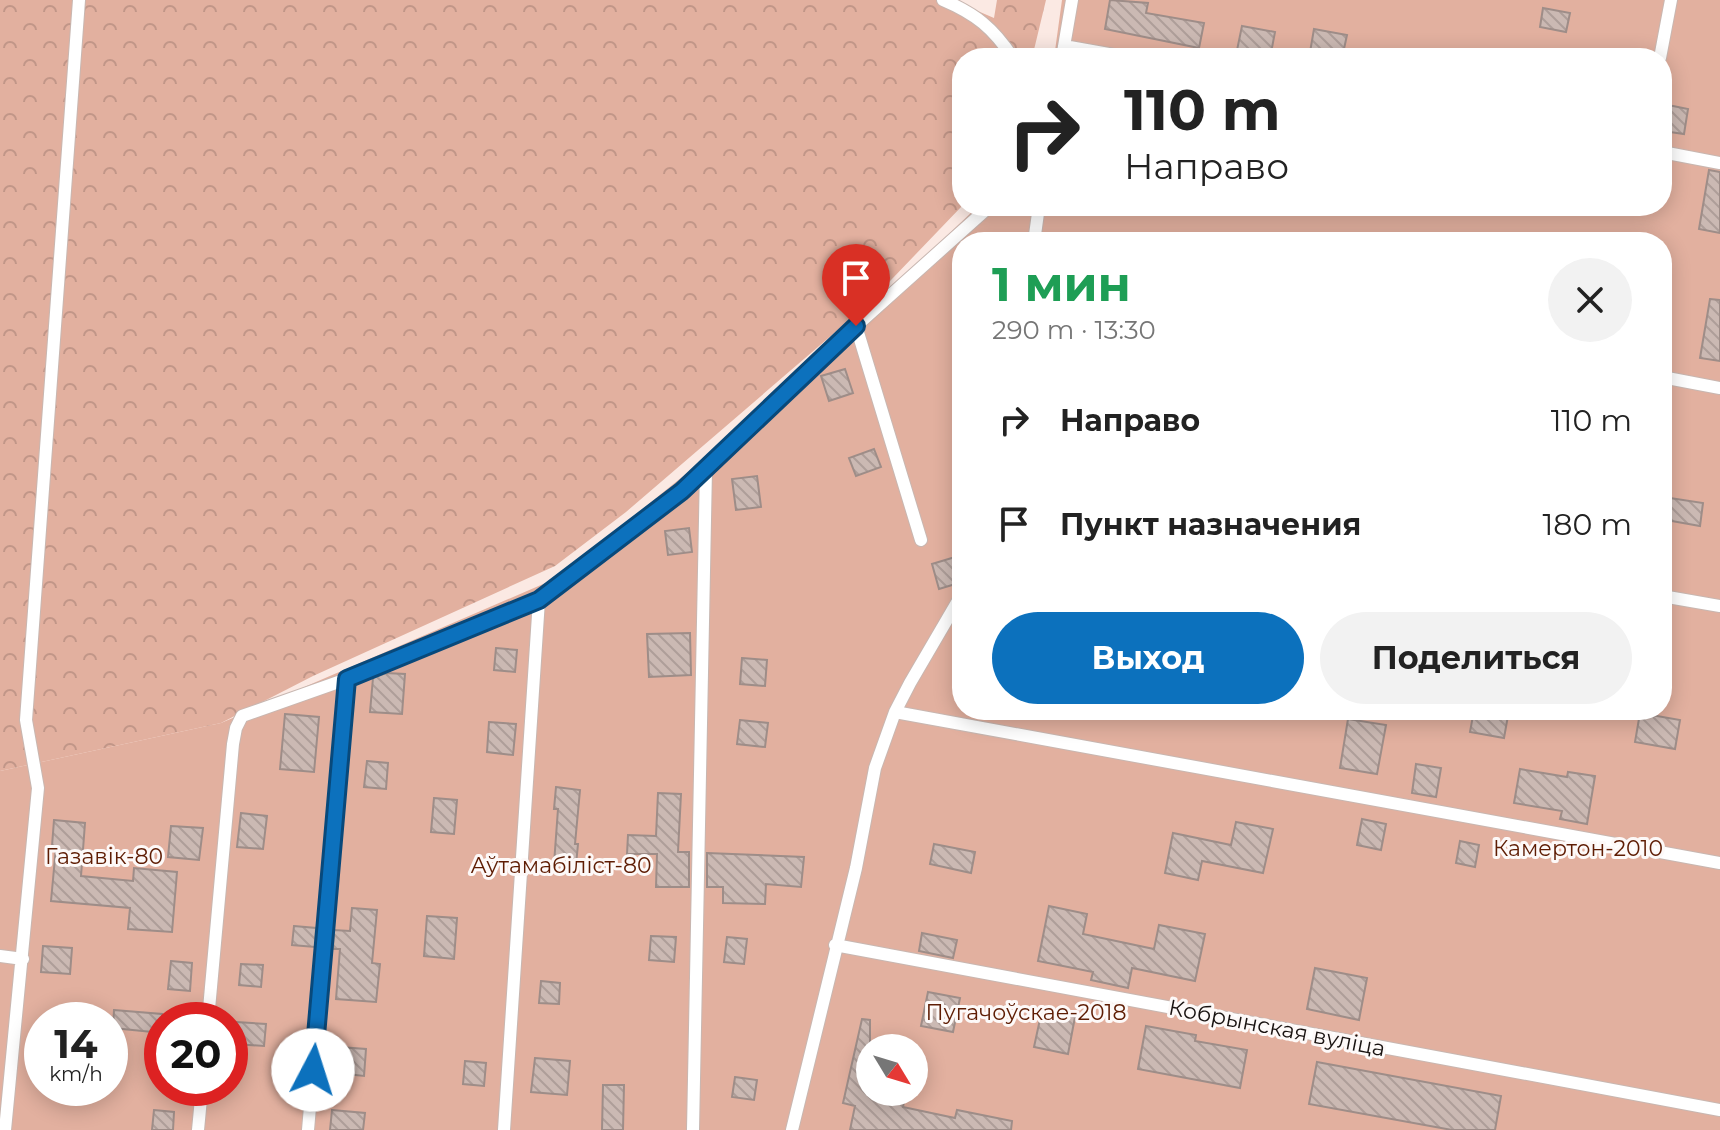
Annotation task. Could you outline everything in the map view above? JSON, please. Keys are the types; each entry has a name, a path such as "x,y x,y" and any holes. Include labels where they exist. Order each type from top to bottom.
{"lane":[{"path":"5,1130 5,1067 23,959 38,780 26,720 79,0"},
{"path":"943,0 967,10 995,32 1006,48"},
{"path":"1064,48 1072,0"},
{"path":"1662,48 1671,0"},
{"path":"1672,154 1720,163"},
{"path":"961,232 979,216"},
{"path":"210,1002 236,728 242,716 347,679 539,600 706,469 856,326 952,240"},
{"path":"856,326 921,540"},
{"path":"1672,379 1720,388"},
{"path":"693,1130 706,469"},
{"path":"1672,598 1720,606"},
{"path":"504,1130 539,600"},
{"path":"792,1130 856,868 875,768 895,712 952,612"},
{"path":"308,1130 347,679"},
{"path":"895,712 1720,863"},
{"name":"Кобрынская вуліца","path":"835,945 1720,1110"},
{"path":"0,956 23,959"},
{"path":"198,1130 200,1106"}],"green space":[{"path":"0,0 952,0 994,18 997,0 1046,0 1034,48 952,48 952,216 868,304 626,512 555,566 313,676 221,723 0,771"},
{"path":"1062,0 1720,0 1720,1130 0,1130 0,771 221,723 557,578 765,410 968,216 1672,216 1672,48 1055,48"}],"building":[{"path":"1110,0 1148,3 1146,13 1204,23 1199,48 1105,29"},
{"path":"1543,8 1570,13 1566,32 1540,27"},
{"path":"1242,26 1275,32 1272,48 1237,48"},
{"path":"1314,29 1347,35 1344,48 1311,48"},
{"path":"1672,106 1688,109 1684,134 1672,132"},
{"path":"1709,170 1720,172 1720,233 1699,229"},
{"path":"1710,299 1720,300 1720,361 1700,358"},
{"path":"845,369 853,393 829,401 821,376"},
{"path":"874,449 881,467 856,476 849,458"},
{"path":"757,476 761,507 736,510 732,479"},
{"path":"1672,498 1703,503 1700,526 1672,521"},
{"path":"689,528 692,552 668,555 665,531"},
{"path":"952,558 952,585 939,589 932,564"},
{"path":"690,633 691,675 649,677 647,634"},
{"path":"496,648 517,650 515,672 494,670"},
{"path":"742,658 767,660 765,686 740,684"},
{"path":"386,673 405,674 402,714 370,712 373,678"},
{"path":"285,714 319,717 314,772 280,769"},
{"path":"740,720 768,723 765,747 737,744"},
{"path":"1348,720 1386,725 1377,774 1340,768"},
{"path":"1472,720 1507,720 1504,738 1470,732"},
{"path":"1639,720 1680,720 1675,749 1635,742"},
{"path":"489,722 516,724 513,755 487,752"},
{"path":"367,761 388,763 386,789 364,787"},
{"path":"1416,764 1441,768 1436,797 1412,793"},
{"path":"1520,769 1567,777 1568,772 1595,776 1587,824 1560,819 1562,811 1514,803"},
{"path":"556,787 580,790 576,865 554,864 558,809 554,809"},
{"path":"658,793 681,794 678,852 689,852 689,887 656,887 657,854 627,854 628,835 656,836"},
{"path":"434,798 457,800 454,834 431,832"},
{"path":"241,813 267,816 263,849 237,847"},
{"path":"1362,819 1386,824 1381,850 1357,845"},
{"path":"54,820 85,823 81,876 133,881 134,868 177,872 172,932 128,929 130,908 51,901 56,847 52,846"},
{"path":"1236,822 1273,829 1263,873 1202,861 1198,880 1165,873 1173,833 1231,845"},
{"path":"171,826 203,828 199,860 168,857"},
{"path":"1460,841 1479,845 1475,867 1456,863"},
{"path":"934,844 975,852 971,873 930,864"},
{"path":"707,853 804,857 801,887 766,884 765,904 723,903 723,887 707,887"},
{"path":"1049,906 1087,914 1083,934 1154,949 1159,925 1205,934 1195,981 1132,968 1128,988 1091,980 1093,972 1038,961"},
{"path":"352,908 377,910 372,963 380,964 376,1002 336,999 340,949 333,949 334,930 350,931"},
{"path":"427,916 457,918 454,959 424,956"},
{"path":"294,926 316,928 315,947 292,945"},
{"path":"922,933 957,940 953,958 919,951"},
{"path":"651,936 676,937 674,962 649,960"},
{"path":"727,937 747,939 744,964 724,962"},
{"path":"43,946 72,948 70,974 41,972"},
{"path":"171,961 192,963 190,991 168,989"},
{"path":"241,964 263,965 261,987 239,985"},
{"path":"1315,968 1367,978 1359,1020 1307,1009"},
{"path":"541,981 560,983 559,1004 539,1003"},
{"path":"928,992 960,998 953,1032 921,1026"},
{"path":"1042,1010 1075,1017 1068,1054 1034,1047"},
{"path":"128,1011 144,1012 144,1031 128,1030"},
{"path":"862,1019 870,1020 870,1034 859,1034"},
{"path":"248,1023 266,1024 264,1046 248,1045"},
{"path":"1146,1026 1196,1035 1195,1041 1247,1050 1240,1088 1138,1069"},
{"path":"856,1046 856,1106 903,1106 955,1118 957,1110 1012,1121 1011,1130 850,1130 855,1106 843,1103"},
{"path":"339,1047 366,1049 364,1076 337,1073"},
{"path":"282,1051 302,1053 299,1080 279,1078"},
{"path":"535,1058 570,1061 567,1095 531,1092"},
{"path":"465,1061 486,1063 484,1086 463,1084"},
{"path":"1317,1062 1501,1096 1495,1130 1452,1130 1309,1104"},
{"path":"735,1077 757,1080 754,1100 732,1097"},
{"path":"603,1085 624,1085 623,1130 602,1130"},
{"path":"154,1110 174,1112 173,1130 152,1130"},
{"path":"332,1110 365,1113 363,1130 330,1130"}],"route":[{"path":"313,1070 347,679 539,600 682,491 856,326"}],"park label":[{"name":"Камертон-2010","path":"1578,848"},
{"name":"Газавік-80","path":"104,856"},
{"name":"Аўтамабіліст-80","path":"561,865"},
{"name":"Пугачоўскае-2018","path":"1026,1012"}]}
